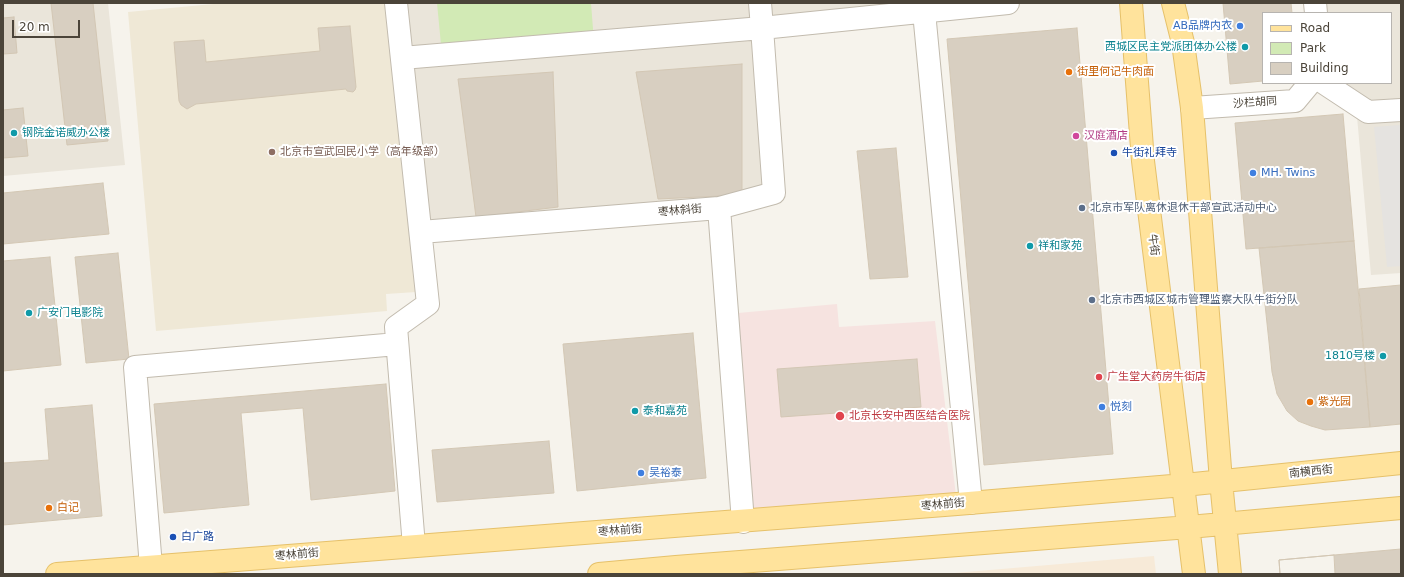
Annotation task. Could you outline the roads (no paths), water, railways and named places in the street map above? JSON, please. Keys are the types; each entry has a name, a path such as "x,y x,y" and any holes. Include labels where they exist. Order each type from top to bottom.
{"main road":[{"name":"牛街","path":"1131,3 1143,161 1194,574"},
{"path":"1173,3 1183,43 1192,108 1221,481 1230,574"},
{"name":"南横西街","path":"1184,486 1401,463"},
{"name":"枣林前街","path":"57,574 743,522 1184,486"},
{"path":"599,574 676,570 1401,508"}],"street":[{"path":"396,3 428,304 396,327 414,546"},
{"path":"760,3 762,28"},
{"path":"402,58 762,28 1008,3"},
{"path":"924,12 971,503"},
{"name":"枣林斜街","path":"421,232 719,208 774,192 762,28"},
{"name":"沙栏胡同","path":"1192,108 1296,100 1309,84"},
{"path":"1326,84 1368,112 1401,110"},
{"path":"719,208 743,522"},
{"path":"151,567 135,367 397,344"}],"place":[{"name":"AB品牌内衣","path":"1240,26"},
{"name":"西城区民主党派团体办公楼","path":"1245,47"},
{"name":"街里何记牛肉面","path":"1069,72"},
{"name":"钢院金诺威办公楼","path":"14,133"},
{"name":"汉庭酒店","path":"1076,136"},
{"name":"北京市宣武回民小学（高年级部）","path":"272,152"},
{"name":"牛街礼拜寺","path":"1114,153"},
{"name":"MH. Twins","path":"1253,173"},
{"name":"北京市军队离休退休干部宣武活动中心","path":"1082,208"},
{"name":"祥和家苑","path":"1030,246"},
{"name":"北京市西城区城市管理监察大队牛街分队","path":"1092,300"},
{"name":"广安门电影院","path":"29,313"},
{"name":"1810号楼","path":"1383,356"},
{"name":"广生堂大药房牛街店","path":"1099,377"},
{"name":"紫光园","path":"1310,402"},
{"name":"悦刻","path":"1102,407"},
{"name":"泰和嘉苑","path":"635,411"},
{"name":"北京长安中西医结合医院","path":"840,416"},
{"name":"吴裕泰","path":"641,473"},
{"name":"白记","path":"49,508"},
{"name":"白广路","path":"173,537"}]}
